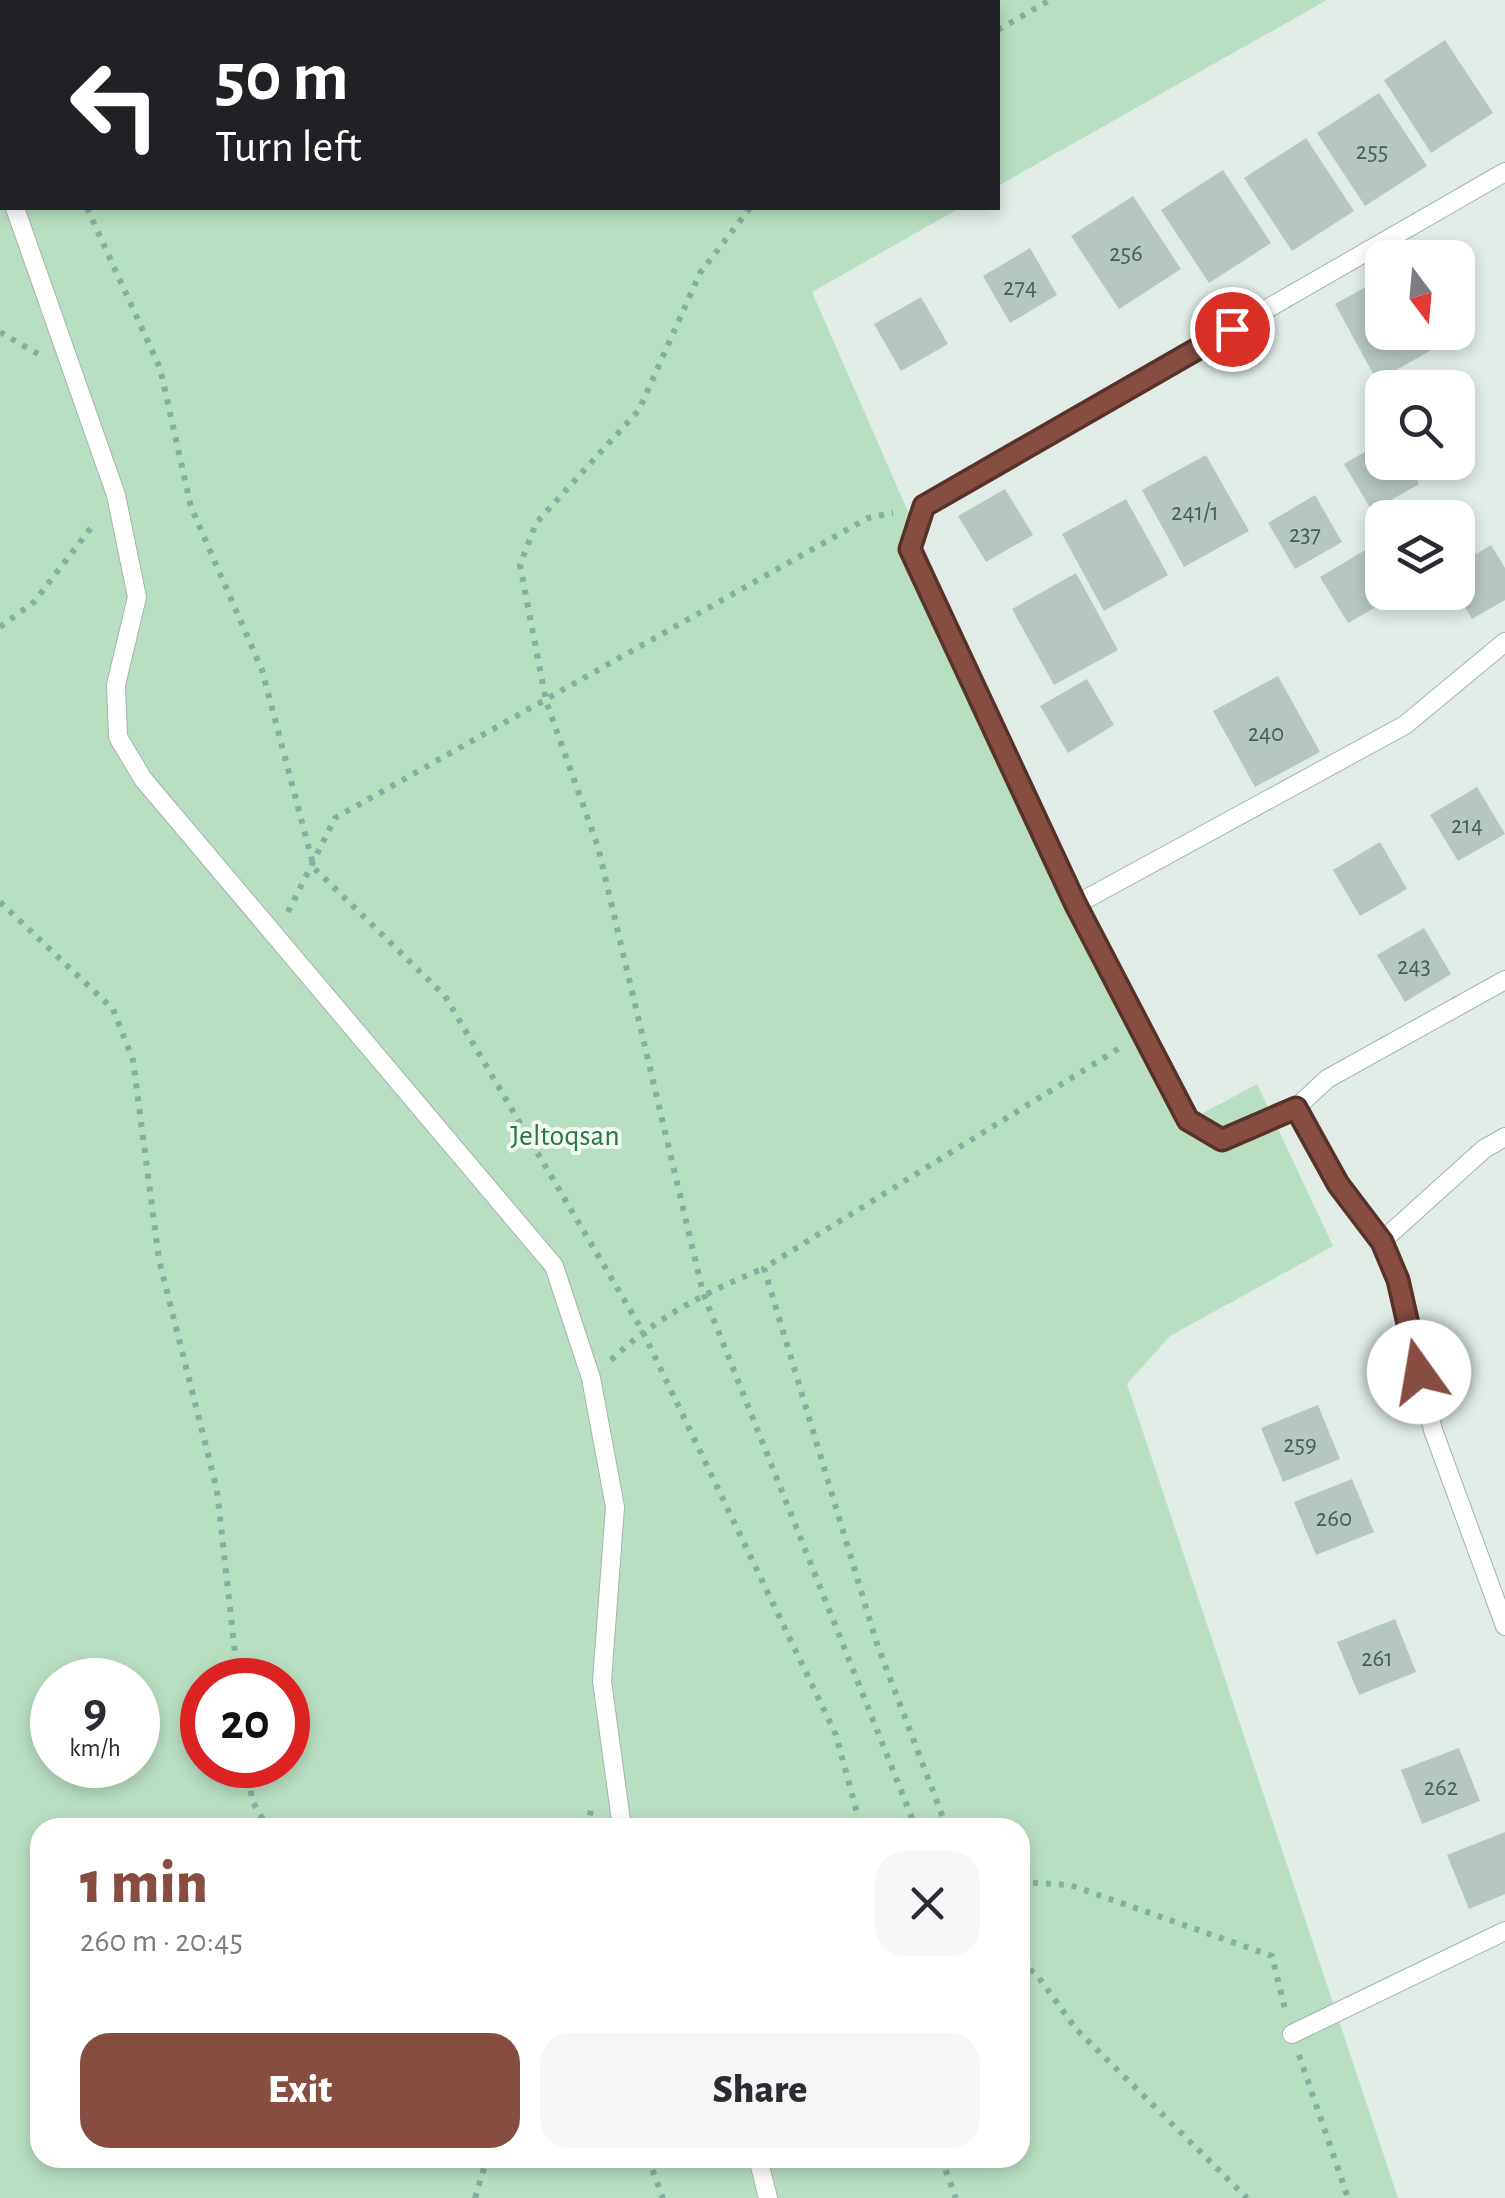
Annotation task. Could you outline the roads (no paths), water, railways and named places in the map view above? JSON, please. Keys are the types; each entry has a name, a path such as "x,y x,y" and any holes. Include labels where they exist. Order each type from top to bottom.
{"lane":[{"path":"1505,172 924,506 910,549 1076,905 1188,1120 1222,1140 1296,1108 1327,1079 1505,980"},
{"path":"16,210 116,495 137,597 116,684 118,737 143,779 554,1266 591,1378 614,1506 602,1681 621,1818"},
{"path":"1076,905 1404,725 1505,642"},
{"path":"1296,1108 1338,1184 1382,1242 1398,1280 1433,1430 1505,1626"},
{"path":"1382,1242 1484,1149 1505,1137"},
{"path":"1292,2034 1505,1931"},
{"path":"760,2168 768,2198"}],"park label":[{"name":"Jeltoqsan","path":"565,1135"}]}
